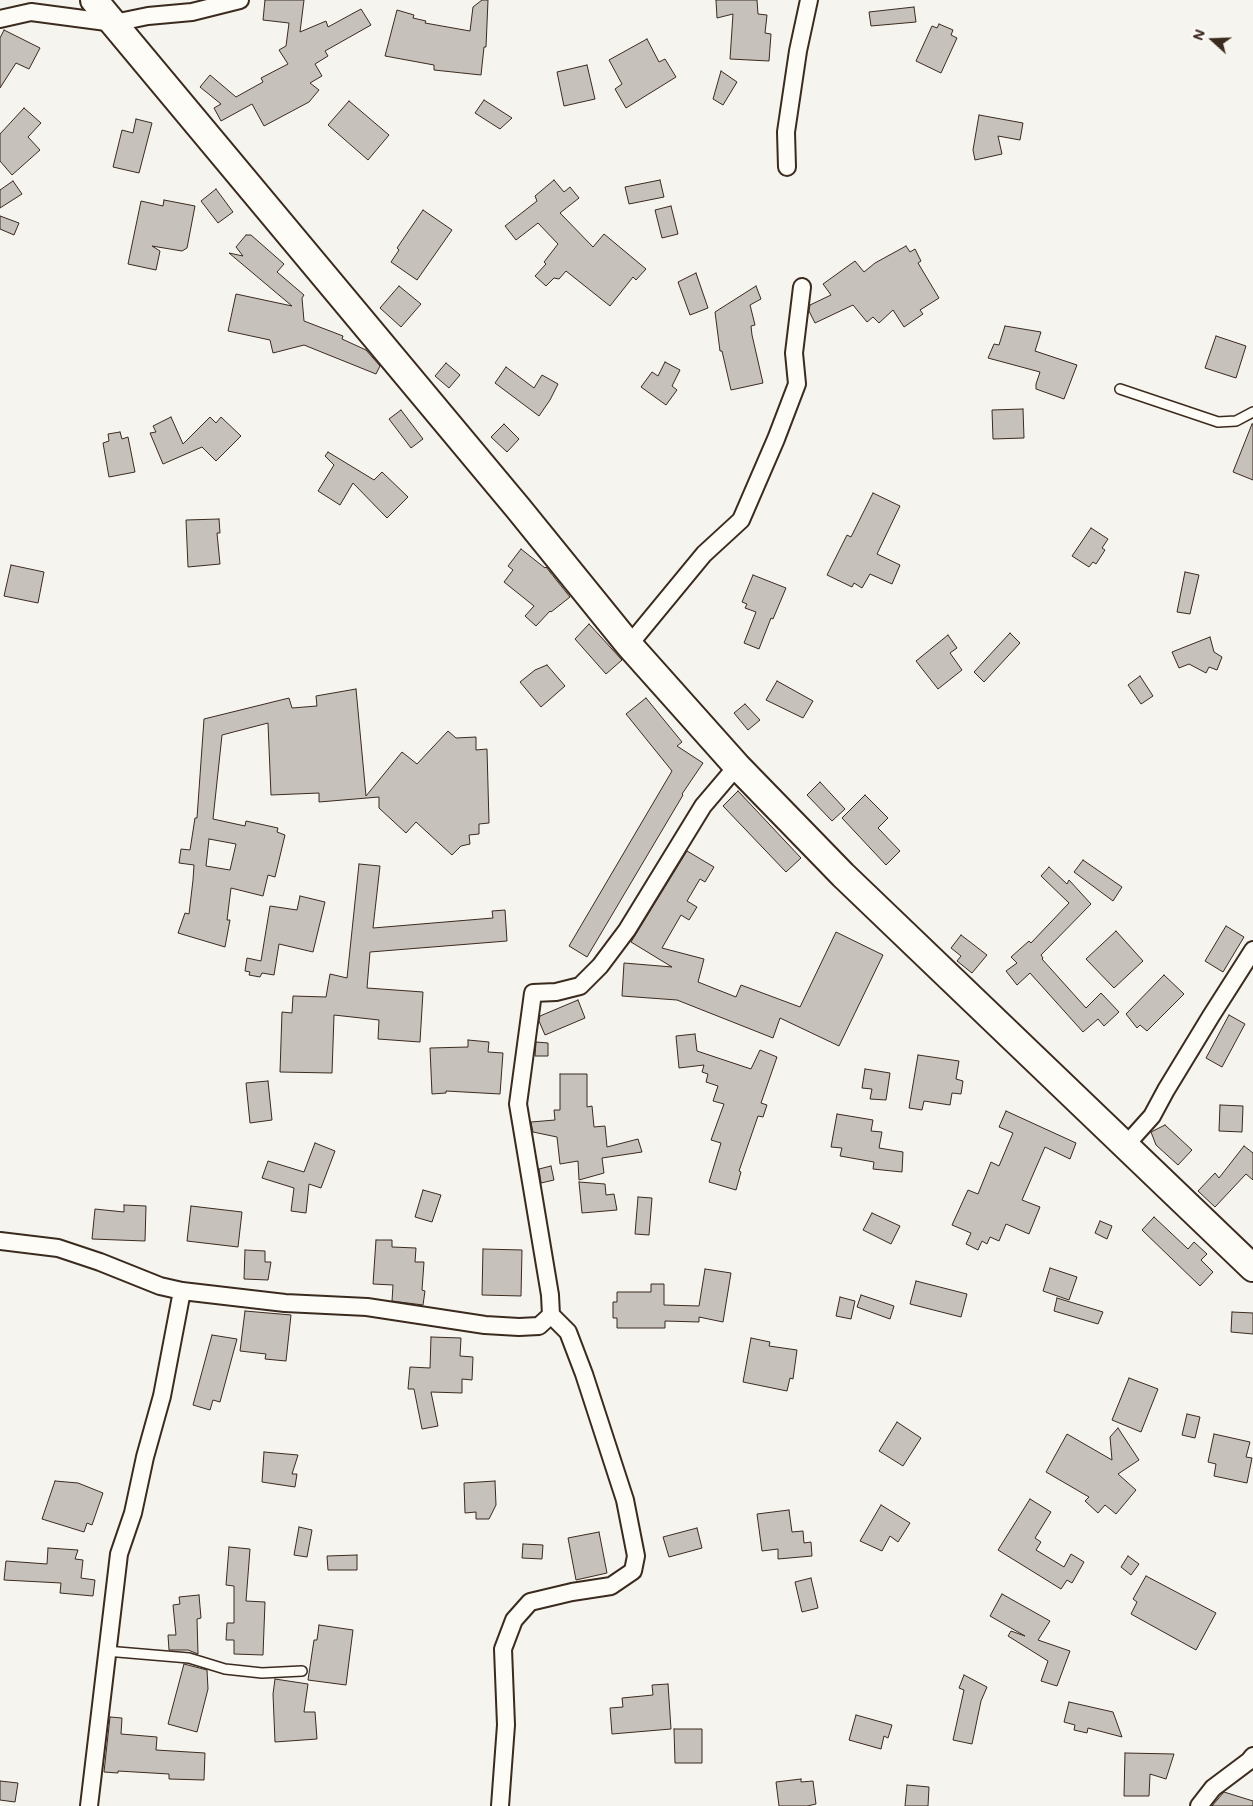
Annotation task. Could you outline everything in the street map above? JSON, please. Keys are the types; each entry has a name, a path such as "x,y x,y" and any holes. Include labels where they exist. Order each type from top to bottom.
{"main road":[{"path":"94,0 512,500 629,645 737,766 843,876 1253,1268"}],"street":[{"path":"0,20 31,12 114,23 148,16 192,12 240,0"},
{"path":"787,167 786,132 808,0"},
{"path":"629,645 704,554 741,520 776,439 797,384 794,353 802,287"},
{"path":"500,1806 506,1726 503,1649 514,1620 530,1602 572,1592 611,1586 633,1571 636,1556 626,1500 584,1374 568,1332 551,1315 550,1295 518,1104 533,993 556,992 580,986 600,966 627,930 703,806 737,766"},
{"path":"1126,1145 1152,1116 1201,1032 1253,950"},
{"path":"0,1241 58,1248 100,1262 160,1286 182,1291 285,1303 367,1307 485,1325 540,1326 551,1315"},
{"path":"89,1806 119,1554 133,1513 145,1457 162,1396 182,1291"},
{"path":"1199,1806 1213,1788 1253,1756"}],"lane":[{"path":"1120,389 1218,422 1236,421 1253,412"},
{"path":"106,1651 189,1658 225,1669 262,1673 302,1671"}],"building":[{"path":"265,0 304,0 300,32 326,21 328,27 361,9 371,25 325,51 328,56 315,64 322,76 310,83 319,90 309,102 264,126 252,104 221,121 214,108 221,104 200,87 210,75 236,97 263,82 261,78 288,64 279,50 286,46 289,23 263,20"},
{"path":"482,0 488,0 486,47 484,47 481,75 434,70 434,65 385,56 397,10 414,15 413,18 426,21 425,23 470,31 473,7"},
{"path":"716,0 757,0 758,14 767,15 765,33 771,34 769,61 730,59 733,14 717,18"},
{"path":"914,7 916,22 871,26 869,12"},
{"path":"939,24 953,30 951,35 957,38 941,73 916,61 932,26 937,28"},
{"path":"4,30 40,48 29,69 16,63 0,88 0,38"},
{"path":"647,39 659,62 665,59 676,77 626,108 615,89 622,84 609,60"},
{"path":"587,65 595,99 564,106 557,72"},
{"path":"721,71 737,82 723,105 713,99"},
{"path":"484,100 512,118 500,129 475,113"},
{"path":"349,101 389,135 368,160 328,125"},
{"path":"24,108 41,123 28,137 40,150 12,175 0,161 0,134"},
{"path":"979,115 1023,123 1020,140 998,136 1002,154 975,160 973,150"},
{"path":"136,119 152,123 139,173 113,167 122,130 133,133"},
{"path":"554,180 564,192 570,187 579,198 560,213 593,247 604,234 646,269 636,280 633,277 610,306 566,271 559,279 554,278 546,286 535,276 546,264 544,262 558,244 538,223 516,240 505,226 537,201 535,196"},
{"path":"660,180 664,197 629,204 625,187"},
{"path":"13,181 22,194 0,208 0,190"},
{"path":"216,189 233,212 218,223 201,201"},
{"path":"164,200 195,206 187,248 182,251 152,246 160,251 156,270 128,264 141,201 163,206"},
{"path":"671,206 678,234 662,238 655,210"},
{"path":"423,210 452,230 417,280 391,262 399,250 397,248"},
{"path":"0,216 19,223 14,235 0,229"},
{"path":"246,235 251,235 284,264 277,272 304,295 302,298 304,321 343,336 342,339 366,350 380,366 376,374 304,345 273,353 270,340 228,331 236,294 292,306 229,253 243,256 236,247"},
{"path":"906,246 910,252 915,249 921,261 918,263 939,298 920,310 923,314 904,327 893,310 879,323 873,317 867,322 853,305 815,323 809,311 810,305 831,295 823,284 855,261 864,272 875,263"},
{"path":"696,273 708,308 690,315 678,282"},
{"path":"399,286 421,304 401,327 380,308"},
{"path":"756,286 761,299 750,305 755,325 751,326 763,383 731,390 722,351 720,351 715,312"},
{"path":"1005,326 1041,332 1035,351 1077,365 1064,399 1036,389 1040,372 988,358 994,344 999,345"},
{"path":"1216,336 1246,346 1236,378 1205,368"},
{"path":"665,362 680,370 672,386 677,390 666,405 641,387 652,372 658,376"},
{"path":"446,363 460,375 449,388 435,376"},
{"path":"506,367 534,388 542,375 558,384 539,416 495,383"},
{"path":"1023,409 1024,438 993,439 992,410"},
{"path":"401,410 423,439 411,448 389,419"},
{"path":"171,417 183,444 210,417 216,423 221,417 241,436 216,461 202,447 163,464 150,433 156,432 153,426"},
{"path":"504,424 519,439 507,452 491,437"},
{"path":"1253,424 1253,480 1233,472"},
{"path":"120,432 122,439 128,437 135,472 109,477 103,443 109,441 108,434"},
{"path":"328,452 374,480 382,472 408,497 387,518 353,483 340,505 318,491 334,465 325,456"},
{"path":"873,493 900,506 877,554 900,565 892,584 870,574 862,588 854,583 852,587 827,575 847,535 851,537"},
{"path":"219,519 220,533 217,533 220,564 188,567 186,520"},
{"path":"1091,528 1108,539 1102,548 1105,550 1096,564 1093,562 1089,567 1072,556"},
{"path":"521,549 546,567 570,597 550,611 536,626 525,616 534,606 504,582 513,570 508,566"},
{"path":"11,565 44,572 38,603 4,596"},
{"path":"1185,572 1199,575 1190,614 1177,612"},
{"path":"753,575 786,588 773,619 771,618 759,649 744,643 756,612 745,608 747,604 742,602"},
{"path":"589,624 622,660 606,674 575,639"},
{"path":"1010,633 1020,643 984,682 974,672"},
{"path":"948,635 957,648 950,653 962,670 938,689 916,661"},
{"path":"1210,637 1214,652 1222,657 1217,670 1209,667 1206,673 1189,664 1179,668 1172,652"},
{"path":"547,665 565,686 541,707 520,682 535,670"},
{"path":"1140,676 1153,696 1141,704 1128,685"},
{"path":"777,681 813,701 803,718 766,700"},
{"path":"356,689 366,796 402,752 417,764 448,731 456,738 476,737 476,750 487,749 489,823 479,824 479,834 469,835 470,844 461,846 452,855 416,822 406,833 379,808 379,797 319,802 319,793 271,795 268,723 222,735 213,819 245,826 246,821 278,828 277,832 285,835 275,877 268,875 263,896 231,888 227,920 230,920 225,947 178,933 185,913 189,914 194,865 179,863 181,849 190,850 195,818 197,818 204,719 289,698 292,708 317,706 316,696","holes":["209,839 236,844 230,870 206,866"]},
{"path":"646,698 682,742 677,746 703,763 682,794 587,957 569,946 672,771 626,714"},
{"path":"745,704 760,720 748,730 734,713"},
{"path":"820,782 845,809 832,821 807,795"},
{"path":"738,791 801,858 786,872 723,806"},
{"path":"865,795 888,818 878,828 900,851 886,865 842,818"},
{"path":"687,851 714,867 705,882 700,879 687,901 697,907 689,920 681,915 662,948 704,959 698,982 736,997 741,985 800,1007 836,932 883,955 839,1046 780,1018 773,1038 677,1000 622,996 624,963 672,967 631,942"},
{"path":"1083,860 1122,887 1113,901 1074,872"},
{"path":"359,864 380,866 373,928 493,918 492,911 505,910 507,941 370,952 367,988 423,992 420,1042 378,1039 379,1020 334,1015 332,1073 280,1072 282,1012 292,1013 293,996 326,997 330,974 347,978"},
{"path":"1049,867 1067,884 1069,880 1091,904 1041,955 1042,959 1086,1008 1101,993 1119,1012 1104,1026 1098,1019 1083,1032 1030,973 1017,985 1006,971 1017,963 1011,957 1029,941 1031,943 1069,903 1041,876"},
{"path":"300,896 325,902 313,952 279,944 274,975 262,973 260,977 249,975 250,972 245,971 247,958 261,961 270,906 297,910"},
{"path":"1226,926 1244,937 1223,972 1205,961"},
{"path":"1116,931 1143,961 1114,988 1086,959"},
{"path":"961,935 987,955 972,973 957,961 961,956 951,948"},
{"path":"1164,975 1184,994 1147,1031 1140,1025 1137,1028 1126,1014"},
{"path":"578,1000 585,1018 545,1035 539,1021 540,1016"},
{"path":"1229,1015 1245,1024 1222,1067 1206,1058"},
{"path":"695,1034 697,1051 751,1069 760,1050 777,1057 761,1103 767,1105 763,1117 758,1116 739,1171 741,1172 736,1190 709,1182 721,1143 711,1140 724,1104 713,1101 718,1086 706,1082 708,1074 702,1072 704,1065 679,1068 676,1036"},
{"path":"468,1040 489,1042 488,1052 503,1053 500,1094 446,1091 446,1093 432,1094 430,1048 468,1047"},
{"path":"536,1042 548,1043 548,1056 535,1056"},
{"path":"918,1055 959,1061 956,1079 963,1081 961,1094 952,1093 950,1105 924,1101 922,1110 909,1108"},
{"path":"865,1069 890,1073 886,1100 870,1099 872,1089 862,1088"},
{"path":"560,1074 587,1074 587,1107 592,1106 594,1127 605,1126 607,1147 638,1139 642,1152 602,1158 604,1173 579,1180 578,1161 560,1164 557,1137 533,1132 531,1122 555,1120 554,1110 560,1110"},
{"path":"268,1081 272,1120 250,1123 246,1083"},
{"path":"1220,1105 1243,1106 1242,1132 1219,1131"},
{"path":"1006,1111 1076,1143 1070,1159 1045,1147 1022,1200 1040,1207 1029,1234 1006,1224 999,1241 990,1237 987,1244 982,1241 978,1250 966,1244 971,1233 952,1225 968,1190 978,1194 991,1162 999,1166 1013,1133 999,1127"},
{"path":"837,1114 873,1120 871,1131 882,1132 879,1148 903,1152 902,1172 873,1169 874,1162 840,1156 842,1148 831,1147"},
{"path":"1165,1125 1192,1150 1178,1165 1156,1145 1151,1132"},
{"path":"315,1143 335,1151 321,1188 309,1184 306,1213 291,1211 294,1188 262,1178 268,1161 304,1172"},
{"path":"1244,1146 1253,1153 1253,1180 1246,1174 1215,1207 1198,1191 1215,1173 1219,1178"},
{"path":"551,1166 554,1180 541,1183 539,1169"},
{"path":"579,1182 605,1184 606,1195 614,1194 617,1210 582,1213"},
{"path":"423,1190 441,1195 432,1222 415,1217"},
{"path":"638,1197 652,1198 649,1235 635,1234"},
{"path":"124,1205 146,1206 145,1241 92,1239 95,1209 124,1212"},
{"path":"191,1206 242,1212 238,1247 187,1241"},
{"path":"872,1213 900,1226 891,1244 863,1230"},
{"path":"1154,1217 1188,1249 1194,1242 1207,1254 1201,1260 1213,1272 1200,1286 1142,1230"},
{"path":"1100,1221 1112,1226 1107,1239 1095,1233"},
{"path":"376,1240 392,1240 392,1247 416,1248 415,1262 424,1262 422,1290 425,1291 423,1305 392,1301 393,1285 373,1284"},
{"path":"483,1249 522,1250 521,1296 482,1295"},
{"path":"245,1250 265,1251 265,1262 271,1262 268,1280 244,1279"},
{"path":"1050,1268 1077,1277 1069,1300 1043,1291"},
{"path":"705,1269 731,1273 723,1322 699,1317 699,1322 665,1321 665,1328 617,1328 617,1318 613,1318 613,1302 617,1302 617,1292 651,1292 651,1284 664,1284 664,1305 699,1306"},
{"path":"916,1281 967,1294 961,1317 910,1304"},
{"path":"861,1295 894,1306 890,1319 857,1307"},
{"path":"840,1297 855,1301 851,1319 836,1316"},
{"path":"1057,1298 1103,1312 1098,1324 1054,1311"},
{"path":"245,1311 291,1315 286,1361 265,1359 266,1354 240,1351"},
{"path":"1232,1312 1253,1313 1253,1334 1231,1332"},
{"path":"212,1335 237,1339 220,1402 213,1400 210,1410 193,1405"},
{"path":"431,1337 461,1338 460,1356 473,1357 472,1380 462,1379 462,1393 431,1392 438,1426 422,1429 414,1389 408,1389 410,1367 430,1368"},
{"path":"751,1338 770,1342 769,1346 797,1350 793,1379 790,1378 787,1391 743,1382"},
{"path":"1129,1378 1158,1389 1141,1432 1112,1420"},
{"path":"1187,1414 1200,1417 1195,1438 1182,1435"},
{"path":"897,1422 921,1438 903,1466 879,1451"},
{"path":"1118,1428 1139,1460 1118,1474 1136,1490 1116,1514 1105,1505 1098,1513 1085,1501 1089,1497 1046,1472 1067,1434 1112,1460 1110,1437"},
{"path":"1214,1434 1250,1442 1246,1457 1252,1458 1247,1483 1214,1476 1216,1464 1208,1462"},
{"path":"264,1452 298,1455 292,1474 297,1474 295,1487 262,1482"},
{"path":"55,1481 78,1483 103,1493 92,1525 87,1523 84,1532 42,1519"},
{"path":"495,1481 496,1505 489,1519 476,1519 476,1512 465,1513 464,1483"},
{"path":"1030,1499 1051,1512 1035,1538 1041,1542 1036,1550 1064,1567 1071,1554 1084,1562 1072,1583 1067,1580 1061,1589 998,1550"},
{"path":"881,1505 910,1523 898,1542 890,1536 882,1551 860,1541"},
{"path":"789,1510 792,1532 803,1531 804,1543 811,1542 812,1556 778,1559 778,1549 762,1551 757,1514"},
{"path":"299,1527 312,1530 307,1557 294,1555"},
{"path":"697,1528 702,1548 669,1557 663,1537"},
{"path":"599,1532 607,1573 576,1580 568,1538"},
{"path":"523,1544 543,1545 542,1559 522,1558"},
{"path":"229,1547 250,1549 246,1601 265,1602 263,1655 234,1654 234,1640 226,1640 227,1623 234,1623 234,1586 226,1585"},
{"path":"48,1548 78,1550 75,1559 83,1560 81,1578 95,1580 93,1596 60,1593 61,1583 4,1580 6,1561 47,1564"},
{"path":"357,1555 357,1570 328,1570 327,1556"},
{"path":"1128,1556 1139,1564 1131,1575 1121,1567"},
{"path":"1146,1576 1216,1613 1196,1650 1131,1614 1137,1602 1133,1599"},
{"path":"811,1578 818,1608 802,1612 795,1582"},
{"path":"1002,1594 1050,1621 1038,1640 1070,1651 1057,1686 1041,1681 1048,1661 1008,1636 1011,1631 1025,1636 990,1616"},
{"path":"199,1595 201,1618 197,1619 198,1654 188,1650 169,1650 168,1635 176,1635 173,1605 180,1604 179,1597"},
{"path":"319,1625 353,1630 346,1685 308,1680 314,1640 317,1640"},
{"path":"184,1664 207,1670 208,1689 197,1732 168,1724"},
{"path":"964,1675 987,1687 981,1701 972,1744 953,1740 964,1690 959,1688"},
{"path":"275,1679 308,1684 304,1712 315,1712 317,1739 275,1742 273,1694"},
{"path":"668,1684 671,1729 612,1734 610,1708 623,1707 622,1698 653,1695 652,1685"},
{"path":"1069,1702 1113,1712 1122,1737 1088,1728 1087,1733 1074,1730 1075,1725 1064,1722"},
{"path":"856,1715 892,1725 888,1738 884,1736 881,1749 849,1740"},
{"path":"110,1717 122,1718 121,1734 157,1737 156,1750 205,1753 204,1780 169,1779 169,1774 104,1772"},
{"path":"674,1729 702,1729 702,1763 675,1763"},
{"path":"1125,1753 1174,1754 1166,1779 1150,1774 1149,1796 1124,1796"},
{"path":"801,1779 801,1782 813,1781 816,1804 807,1806 779,1806 776,1782"},
{"path":"0,1781 18,1783 15,1802 0,1800"},
{"path":"907,1785 929,1787 928,1806 905,1806"},
{"path":"1224,1792 1253,1801 1253,1806 1212,1806"}]}
